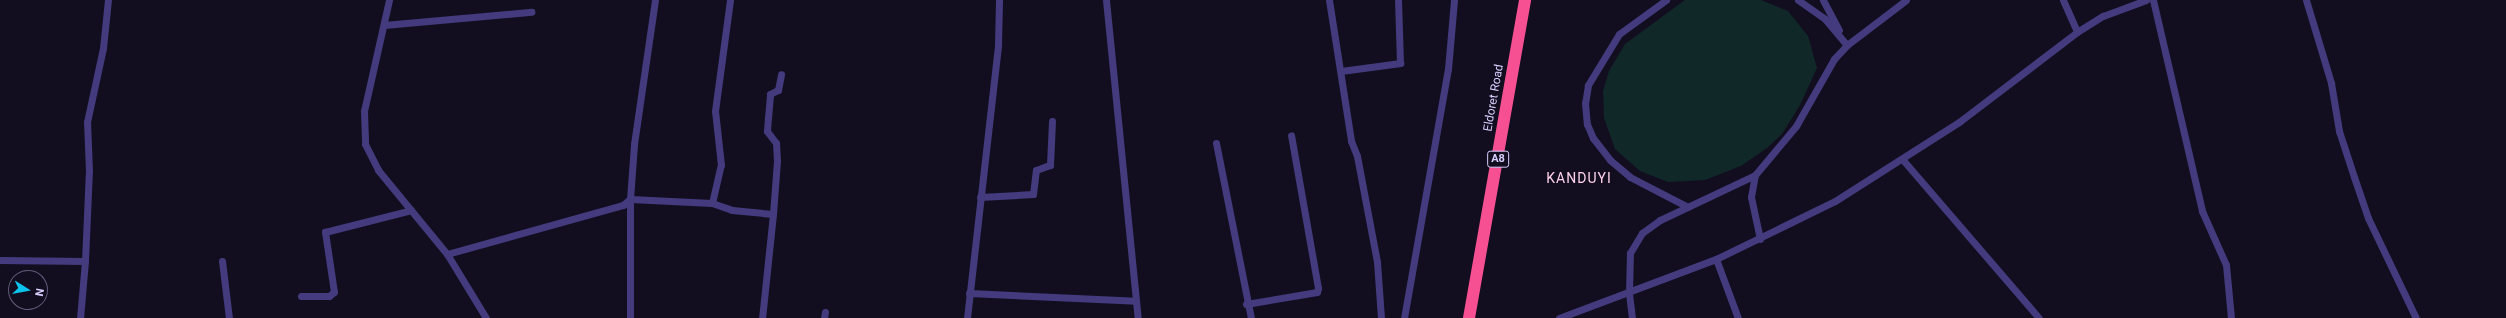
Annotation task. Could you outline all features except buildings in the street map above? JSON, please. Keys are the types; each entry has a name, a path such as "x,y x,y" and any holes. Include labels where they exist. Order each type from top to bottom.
{"highway":[{"name":"Eldoret Road","path":"1469,318 1525,0"}],"street":[{"path":"80,318 85,261 89,171 87,122 103,48 108,0"},
{"path":"389,0 364,111 365,144 378,170 447,254 486,318"},
{"path":"630,318 630,199 638,114 655,0"},
{"path":"712,203 721,165 715,111 730,0"},
{"path":"967,318 998,45 998,0"},
{"path":"1106,0 1138,318"},
{"path":"1329,0 1351,141 1356,156 1377,262 1381,318"},
{"path":"1341,71 1400,63 1398,0"},
{"path":"1404,318 1448,69 1454,0"},
{"path":"1666,0 1619,34 1588,85 1585,103 1587,124 1593,138 1610,160 1630,177 1688,207"},
{"path":"1798,0 1825,19 1847,45"},
{"path":"1823,0 1847,45"},
{"path":"1632,318 1629,294 1630,254 1633,243 1660,220 1755,175 1796,126 1822,78 1847,45 1906,0"},
{"path":"2063,0 2077,32"},
{"path":"1559,318 1629,294 1716,259 1760,239 1867,183 1960,122 2077,32 2103,16 2146,0"},
{"path":"2154,0 2202,211 2226,265 2231,318"},
{"path":"2306,0 2331,83 2339,131 2368,218 2416,318"},
{"path":"384,25 530,12"},
{"path":"762,318 777,161 776,143 767,131 768,118 770,94 778,90 781,74"},
{"path":"980,197 1033,194 1036,170 1050,165 1052,121"},
{"path":"1246,304 1317,292 1318,288 1291,135"},
{"path":"1216,143 1246,304 1250,318"},
{"path":"1903,160 2039,318"},
{"path":"1755,175 1751,197 1760,239"},
{"path":"447,254 623,205 630,199 712,203 732,210 773,214"},
{"path":"300,296 329,296 334,292 325,232 411,210"},
{"path":"1716,259 1738,318"},
{"path":"0,260 85,261"},
{"path":"222,261 229,318"},
{"path":"969,293 1136,301"}],"green space":[{"path":"1685,0 1761,0 1788,11 1808,36 1817,68 1800,105 1782,134 1767,148 1741,166 1705,180 1668,182 1640,171 1615,149 1604,118 1603,91 1609,71 1625,44"}],"district":[{"name":"KANDUYI","path":"1579,178"}]}
